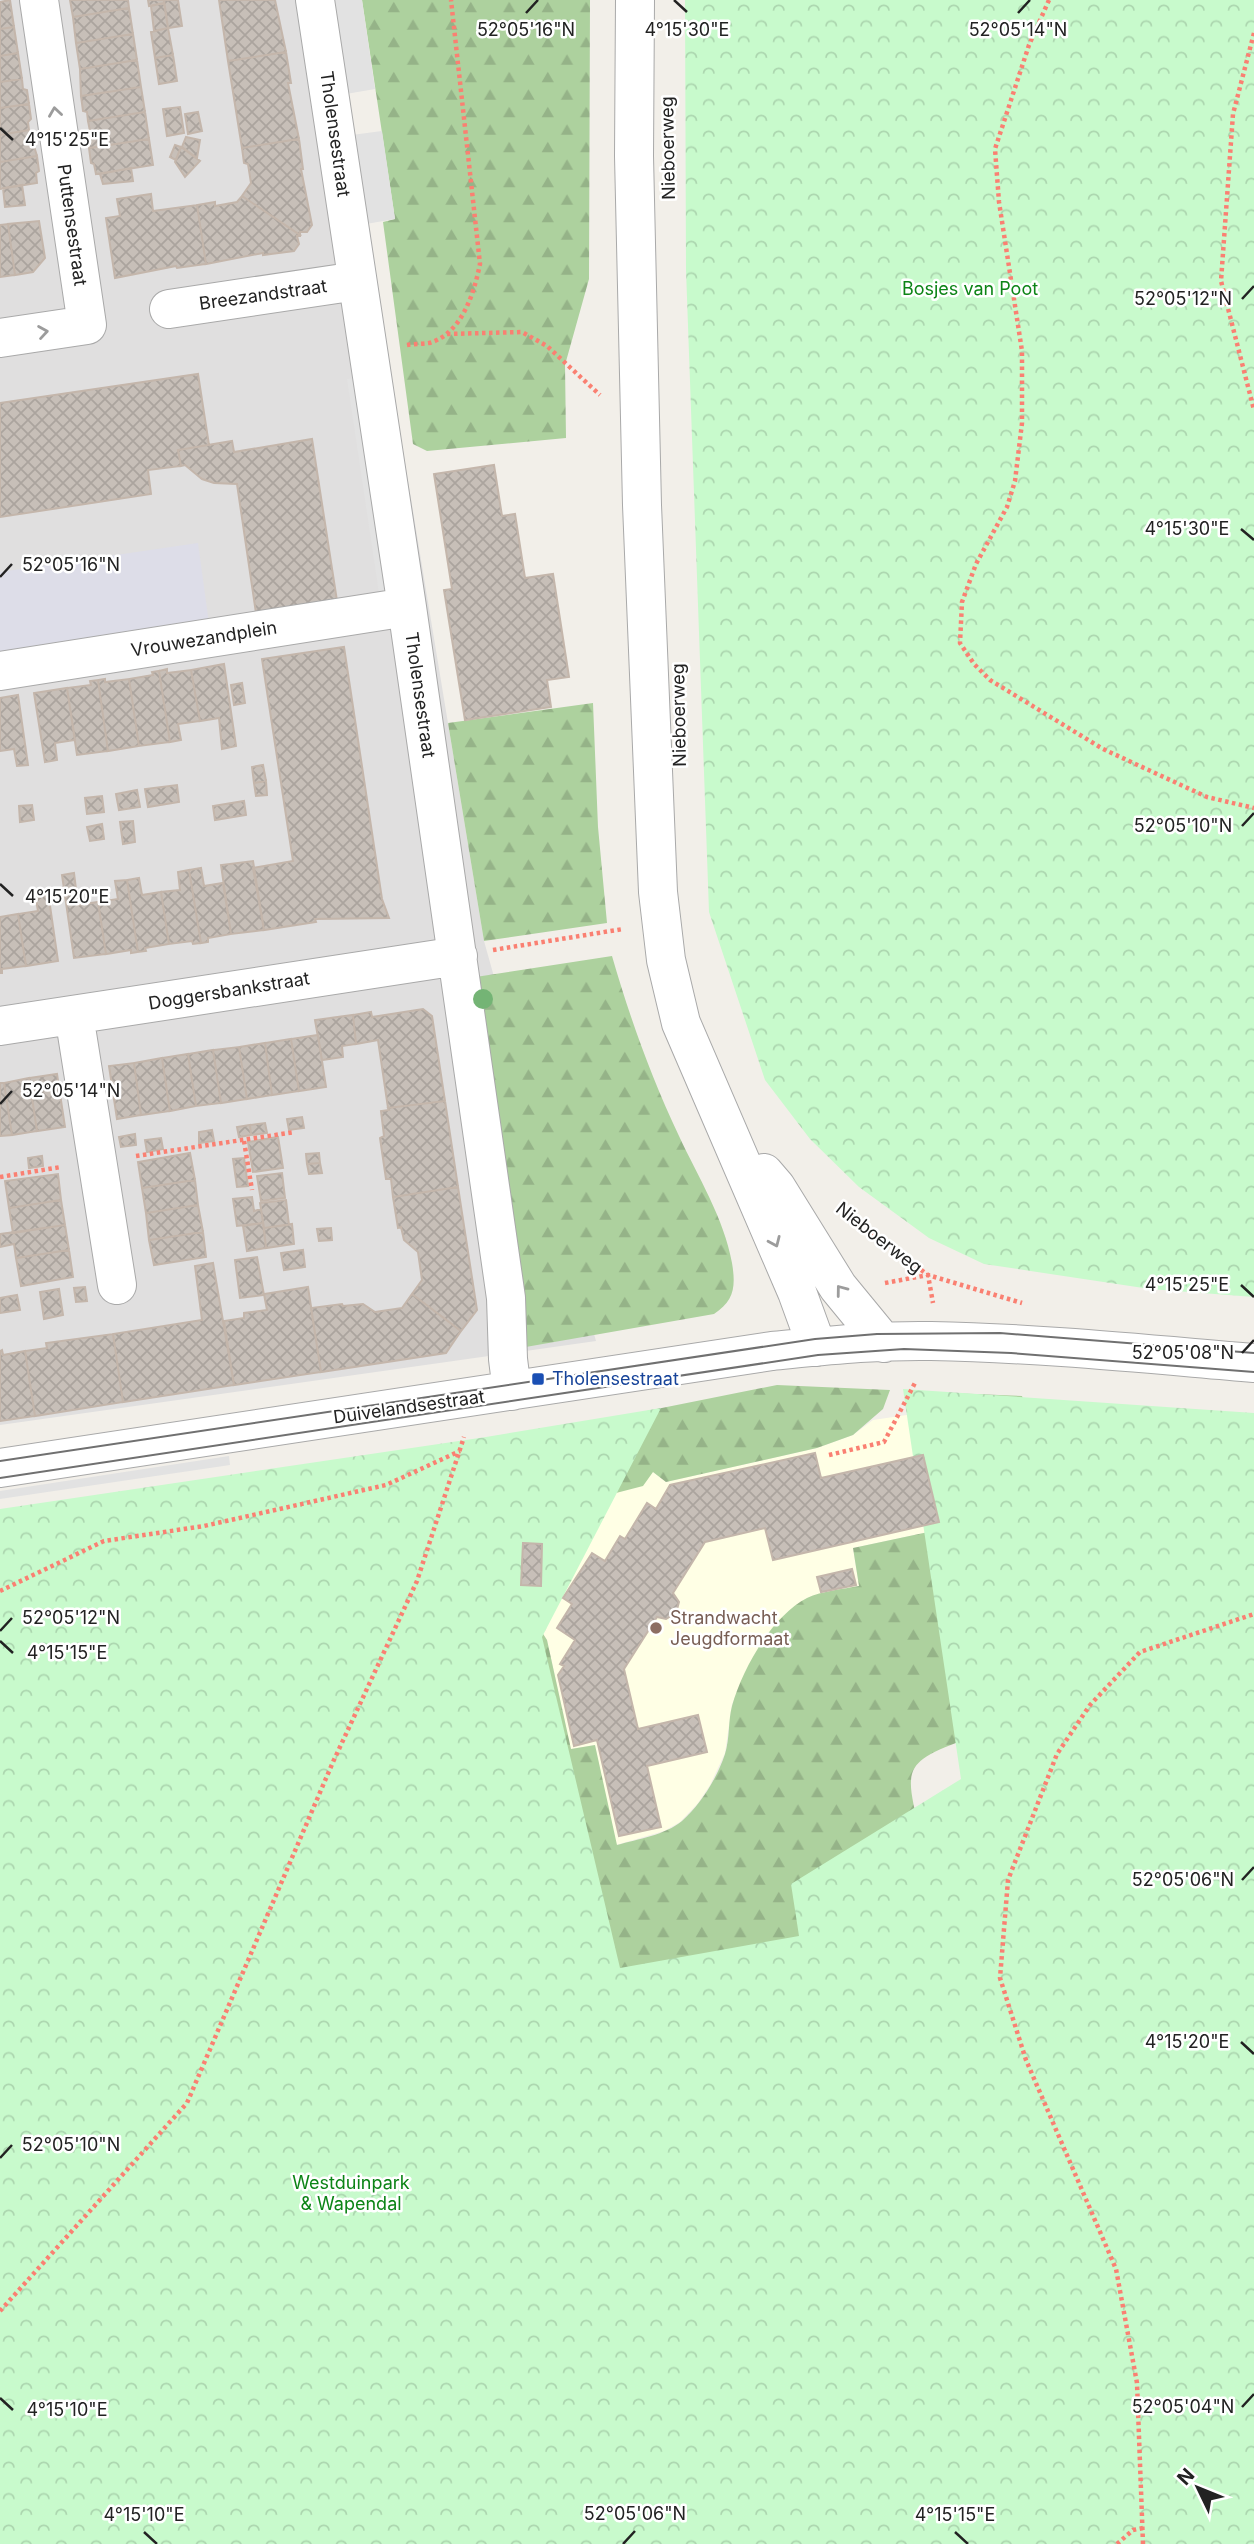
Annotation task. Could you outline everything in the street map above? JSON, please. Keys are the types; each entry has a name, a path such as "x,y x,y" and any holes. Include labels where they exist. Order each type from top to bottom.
{"street":[{"name":"Puttensestraat","path":"0,338 87,325 38,0"},
{"name":"Tholensestraat","path":"315,0 458,956 506,1298 512,1391"},
{"name":"Nieboerweg","path":"635,0 634,156 642,505 658,892 666,960 681,1023 797,1292 817,1347"},
{"name":"Breezandstraat","path":"169,309 357,281"},
{"name":"Vrouwezandplein","path":"0,671 407,607"},
{"name":"Doggersbankstraat","path":"0,1026 458,956"},
{"path":"74,1015 117,1284"},
{"name":"Nieboerweg","path":"730,1134 776,1187 838,1287 884,1343"},
{"path":"817,1347 884,1343 925,1357 1054,1347 1254,1363"},
{"name":"Duivelandsestraat","path":"0,1468 772,1351 817,1347"}],"path":[{"path":"447,334 467,308 480,264 451,0"},
{"path":"1049,0 1029,45 995,149 999,202 1022,351 1022,423 1016,481 1007,507 976,564 961,602 960,643 974,664 990,680 1103,748 1207,797 1254,808"},
{"path":"1254,33 1233,114 1221,281 1254,410"},
{"path":"396,346 430,342 447,334 522,332 547,346 603,398"},
{"path":"458,956 625,929"},
{"path":"0,1177 295,1132"},
{"path":"244,1141 252,1190"},
{"name":"Nieboerweg","path":"835,1205 928,1275 933,1303 925,1357"},
{"path":"829,1455 884,1441 925,1357"},
{"path":"0,2311 187,2103 333,1762 417,1581 460,1451 469,1398"},
{"path":"0,1591 104,1541 204,1526 386,1485 460,1451"},
{"path":"1143,2544 1137,2383 1116,2269 1026,2060 1000,1978 1008,1880 1057,1754 1090,1705 1140,1652 1254,1614"},
{"path":"1117,2544 1133,2530 1143,2528"}],"shaded area":[{"path":"0,0 332,0 372,263 484,941 596,1341 0,1425"},
{"path":"332,0 362,0 375,89 346,94"},
{"path":"382,131 395,219 366,224 352,135"},
{"path":"357,378 388,591 379,593 347,379"},
{"path":"198,543 211,638 0,672 0,572"},
{"name":"Strandwacht Jeugdformaat","path":"927,1412 947,1528 853,1548 859,1586 809,1597 743,1679 732,1704 725,1753 698,1803 680,1822 664,1831 616,1845 595,1745 571,1749 547,1640 514,1589 589,1500 653,1472 666,1482 817,1448 853,1435 873,1420"},
{"path":"229,1456 230,1465 0,1499 0,1491"}],"green space":[{"path":"362,0 590,0 589,279 565,365 566,438 427,451 413,444 383,222 395,219"},
{"name":"Bosjes van Poot","path":"685,0 1254,0 1254,1297 1150,1289 984,1264 929,1238 859,1187 810,1139 765,1080 709,912 686,270"},
{"path":"593,703 598,827 607,923 484,941 448,723"},
{"path":"612,956 659,1092 723,1230 732,1263 732,1293 726,1304 714,1314 520,1348 469,978"},
{"path":"777,1385 890,1390 883,1409 853,1435 817,1448 666,1482 653,1472 643,1486 589,1500 514,1589 547,1640 571,1749 595,1745 617,1845 668,1830 696,1807 722,1763 737,1691 760,1645 782,1617 807,1598 859,1586 853,1548 947,1528 924,1392 1022,1396 1028,1415 964,1740 928,1756 918,1763 913,1772 912,1796 920,1833 676,2129 433,1578 572,1426"},
{"name":"Westduinpark & Wapendal","path":"903,1389 1254,1413 1254,2544 0,2544 0,1509 486,1437 661,1408 542,1637 620,1968 799,1936 791,1884 961,1779"}],"building":[{"path":"10,0 14,27 0,29 0,2"},
{"path":"70,0 128,0 129,8 73,17"},
{"path":"148,0 164,0 164,3 149,6"},
{"path":"164,0 178,0 182,26 168,28"},
{"path":"219,0 275,0 286,52 228,61"},
{"path":"164,3 168,28 154,31 151,6"},
{"path":"129,8 133,34 76,43 73,17"},
{"path":"14,27 18,53 0,56 0,29"},
{"path":"168,28 173,55 155,58 151,32"},
{"path":"133,34 137,60 80,69 76,43"},
{"path":"286,52 291,83 288,83 299,139 242,148 228,61"},
{"path":"18,53 22,79 0,82 0,56"},
{"path":"173,55 177,81 159,84 155,58"},
{"path":"137,60 141,87 81,96 80,69"},
{"path":"22,79 29,104 0,108 0,82"},
{"path":"141,87 145,112 88,121 87,112 83,111 81,96"},
{"path":"29,104 29,130 0,135 0,108"},
{"path":"180,107 184,133 167,136 163,109"},
{"path":"145,112 149,139 89,148 86,133 90,131 88,121"},
{"path":"198,112 202,131 188,134 185,114"},
{"path":"29,130 37,156 0,162 0,135"},
{"path":"186,137 200,140 197,158 182,147"},
{"path":"149,139 153,165 96,174 89,148"},
{"path":"299,139 301,169 312,225 307,232 300,232 300,235 242,196 251,183 242,148"},
{"path":"175,145 181,147 176,160 170,157"},
{"path":"181,147 200,161 185,177 175,162"},
{"path":"37,156 37,183 0,189 0,162"},
{"path":"131,168 133,181 103,184 100,174"},
{"path":"22,185 25,205 5,207 3,188"},
{"path":"151,194 153,211 197,205 206,264 176,266 115,278 106,218 120,216 117,199"},
{"path":"242,196 300,235 297,236 299,244 294,251 263,253 206,264 197,205 215,202 215,206 237,202"},
{"path":"39,221 45,258 33,272 15,275 8,224"},
{"path":"8,224 15,275 0,277 0,225"},
{"path":"198,374 209,445 178,450 181,466 148,470 151,494 0,517 0,403"},
{"path":"312,439 337,601 256,613 237,484 214,483 202,479 185,465 181,466 178,450 232,441 234,452"},
{"path":"494,465 502,516 515,514 525,578 553,574 569,677 547,680 551,707 465,720 444,590 452,589 434,474"},
{"path":"344,647 382,899 389,918 315,919 316,922 264,930 253,868 293,861 262,659"},
{"path":"224,664 236,746 222,749 219,718 200,721 191,670"},
{"path":"167,669 167,673 191,670 200,721 178,724 181,740 170,742 159,671"},
{"path":"159,671 170,742 139,746 129,679 153,675 152,672"},
{"path":"105,679 105,682 129,679 139,746 108,751 98,680"},
{"path":"98,680 108,751 77,755 67,688 91,685 90,681"},
{"path":"242,683 245,703 234,705 231,685"},
{"path":"67,688 75,740 55,743 57,760 45,762 34,693"},
{"path":"18,695 28,765 17,766 14,749 0,751 0,698"},
{"path":"263,765 266,781 254,783 252,767"},
{"path":"266,781 267,795 256,796 254,783"},
{"path":"177,785 179,802 148,807 145,789"},
{"path":"137,790 140,807 119,810 116,794"},
{"path":"102,796 104,812 87,814 85,798"},
{"path":"244,801 246,815 215,820 213,806"},
{"path":"32,805 34,820 20,822 19,806"},
{"path":"133,821 135,842 123,844 120,822"},
{"path":"102,824 104,839 90,841 87,827"},
{"path":"253,861 264,930 231,934 221,865"},
{"path":"201,868 204,886 223,883 231,934 208,938 208,942 201,943 189,870"},
{"path":"189,870 201,943 193,944 192,941 169,944 161,892 180,890 178,872"},
{"path":"74,873 78,905 98,902 106,954 74,958 62,875"},
{"path":"139,878 142,895 161,892 169,944 145,948 146,951 138,952 127,880"},
{"path":"127,880 138,952 131,953 131,950 106,954 98,902 118,899 115,881"},
{"path":"48,892 58,961 26,966 18,914 38,911 35,894"},
{"path":"18,914 26,966 2,969 0,973 0,917"},
{"path":"423,1009 432,1016 445,1101 388,1108 378,1040 356,1044 353,1015 371,1012 372,1017"},
{"path":"353,1015 356,1044 342,1046 343,1057 322,1060 315,1020"},
{"path":"318,1035 326,1087 299,1091 291,1039"},
{"path":"291,1039 299,1091 272,1095 265,1043"},
{"path":"265,1043 272,1095 247,1099 239,1047"},
{"path":"239,1047 247,1099 221,1103 213,1050"},
{"path":"213,1050 221,1103 196,1106 188,1054"},
{"path":"188,1054 196,1106 170,1111 162,1058"},
{"path":"162,1058 170,1111 141,1115 134,1063"},
{"path":"134,1063 141,1115 117,1119 109,1066"},
{"path":"57,1074 65,1127 37,1131 29,1078"},
{"path":"29,1078 37,1131 12,1135 4,1083"},
{"path":"0,1083 4,1083 12,1135 0,1136"},
{"path":"445,1101 458,1187 393,1197 391,1179 386,1179 380,1138 384,1136 381,1111"},
{"path":"302,1117 304,1128 289,1130 287,1119"},
{"path":"265,1123 267,1133 251,1135 250,1125"},
{"path":"250,1125 251,1135 239,1137 237,1127"},
{"path":"212,1130 214,1141 199,1143 199,1132"},
{"path":"135,1134 136,1145 121,1147 119,1137"},
{"path":"278,1137 283,1168 253,1172 248,1142"},
{"path":"161,1138 163,1149 147,1152 145,1140"},
{"path":"190,1153 195,1180 142,1188 138,1162"},
{"path":"319,1153 320,1163 307,1164 306,1154"},
{"path":"42,1156 43,1166 29,1168 28,1158"},
{"path":"244,1158 248,1186 237,1187 233,1159"},
{"path":"320,1163 322,1173 309,1174 307,1164"},
{"path":"282,1173 285,1198 261,1201 257,1176"},
{"path":"58,1174 61,1200 9,1208 5,1181"},
{"path":"195,1180 198,1205 146,1213 142,1188"},
{"path":"458,1187 477,1310 461,1331 412,1294 422,1280 418,1252 404,1240 401,1227 398,1228 393,1197"},
{"path":"252,1197 254,1211 261,1209 263,1223 237,1226 233,1199"},
{"path":"61,1200 65,1225 13,1233 9,1208"},
{"path":"286,1200 289,1225 264,1228 260,1203"},
{"path":"198,1205 203,1232 149,1240 146,1213"},
{"path":"263,1223 266,1248 247,1251 243,1226"},
{"path":"292,1224 294,1244 266,1248 264,1228"},
{"path":"65,1225 69,1250 16,1258 14,1244 0,1247 0,1234"},
{"path":"331,1228 332,1240 319,1241 317,1229"},
{"path":"203,1232 206,1257 154,1265 149,1240"},
{"path":"69,1250 73,1277 21,1286 16,1258"},
{"path":"303,1250 305,1267 284,1270 281,1253"},
{"path":"257,1257 264,1295 240,1298 235,1260"},
{"path":"213,1263 234,1385 123,1402 113,1334 202,1320 195,1266"},
{"path":"85,1287 87,1301 76,1302 74,1288"},
{"path":"308,1287 321,1372 234,1385 224,1321 244,1318 244,1313 267,1310 264,1294"},
{"path":"59,1289 63,1315 44,1319 40,1292"},
{"path":"412,1294 461,1331 446,1353 321,1372 311,1308 363,1304 375,1312 402,1308"},
{"path":"17,1295 20,1310 0,1313 0,1298"},
{"path":"113,1334 123,1402 35,1416 25,1351 47,1348 46,1343"},
{"path":"2,1350 3,1355 25,1351 35,1416 0,1421"},
{"path":"815,1453 821,1478 923,1455 939,1522 773,1560 765,1528 705,1542 673,1593 679,1602 676,1613 666,1619 657,1617 624,1669 638,1729 698,1715 707,1752 647,1766 661,1827 619,1836 597,1740 574,1746 558,1675 564,1666 560,1664 575,1640 557,1628 572,1604 563,1598 592,1553 605,1561 620,1536 625,1539 647,1503 656,1509 670,1485"},
{"path":"523,1543 542,1544 541,1586 521,1585"},
{"path":"852,1569 856,1585 821,1592 817,1577"}],"tram line":[{"path":"0,1461 815,1339 877,1334 1000,1333 1254,1353"},
{"path":"0,1478 818,1355 904,1349 1011,1353 1254,1372"}],"place":[{"name":"Tholensestraat","path":"538,1379"},
{"name":"Strandwacht Jeugdformaat","path":"656,1628"}]}
